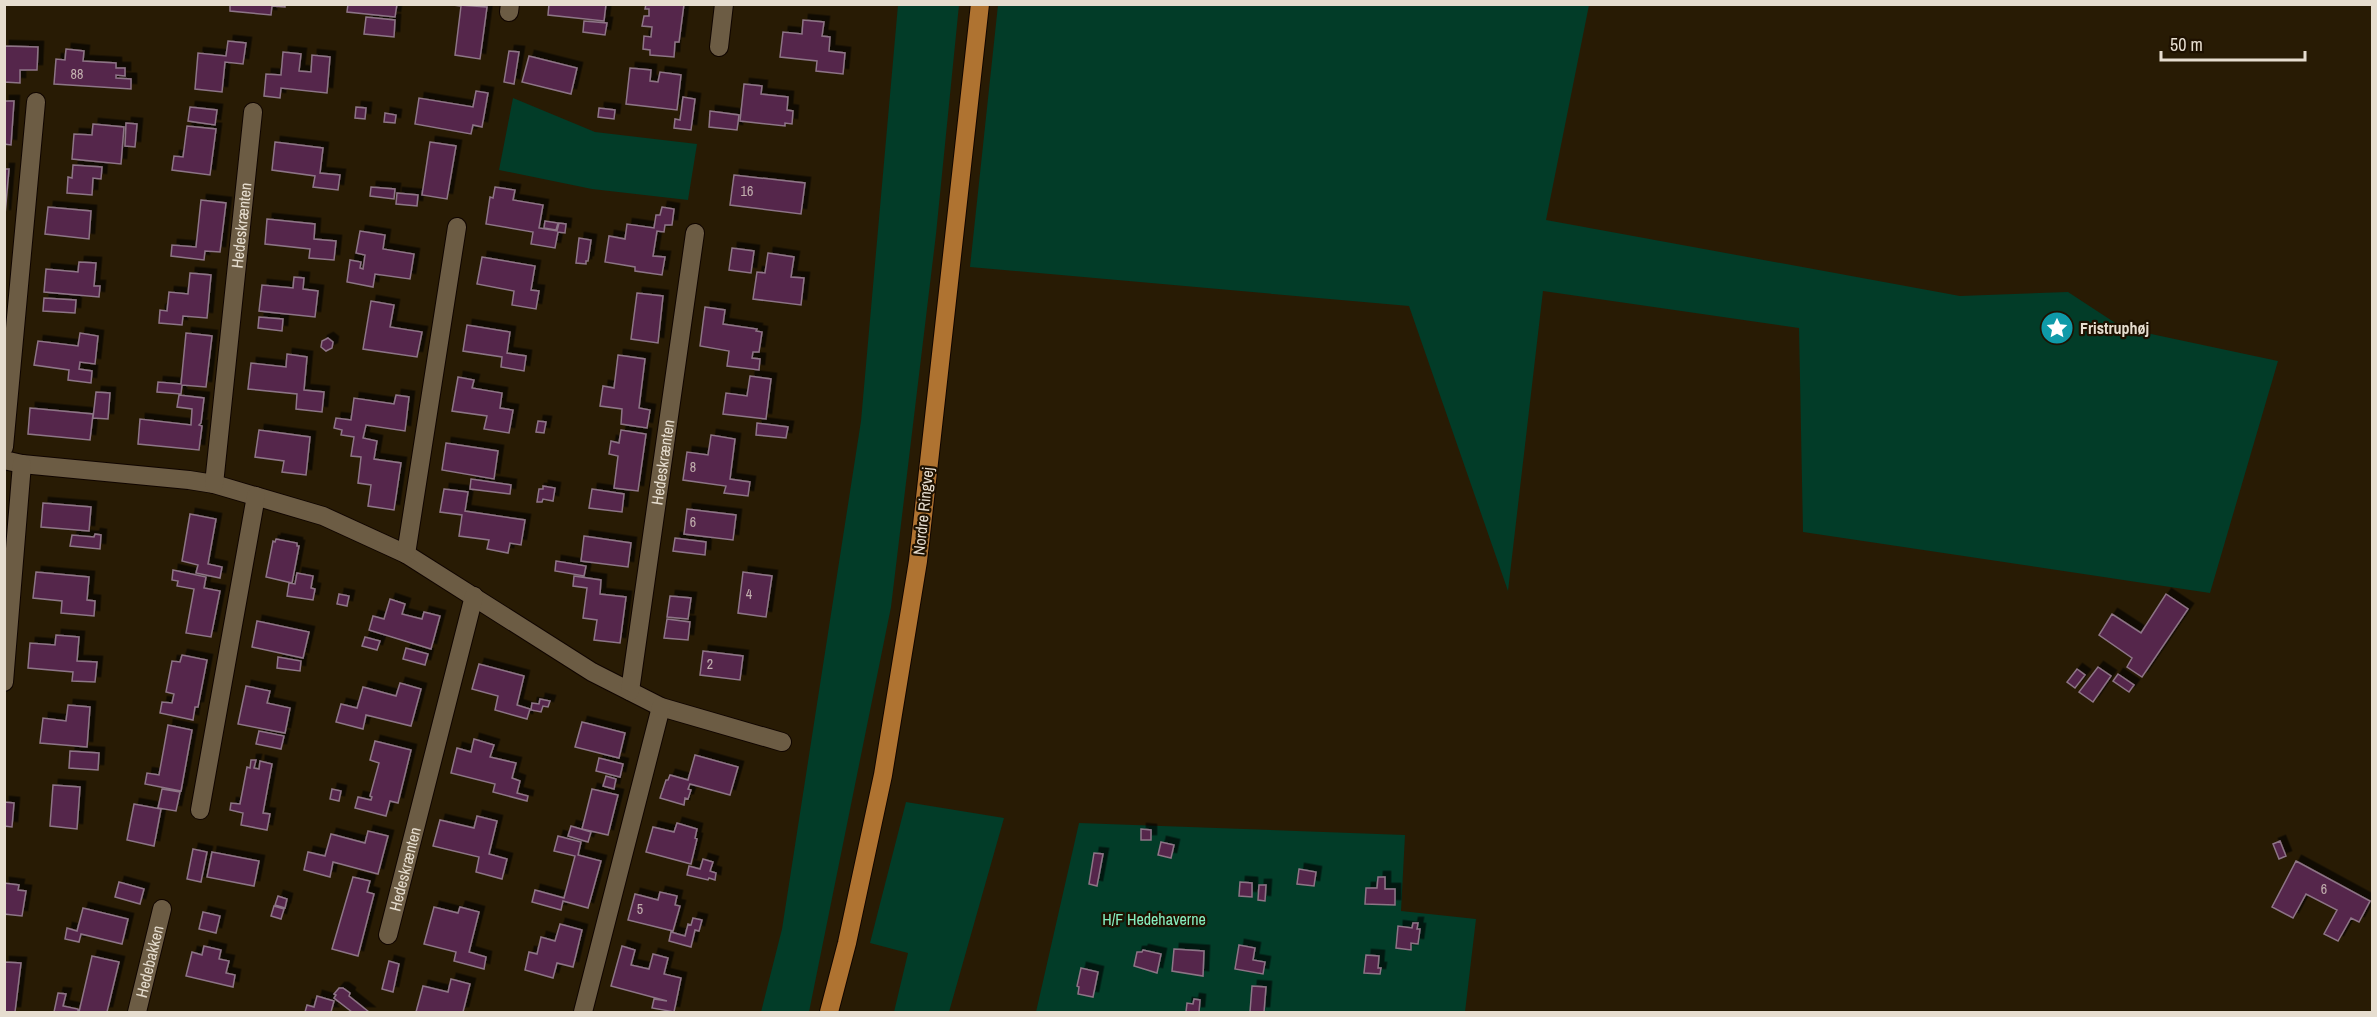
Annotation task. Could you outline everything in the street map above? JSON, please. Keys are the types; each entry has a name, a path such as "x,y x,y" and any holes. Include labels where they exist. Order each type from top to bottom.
{"main road":[{"name":"Nordre Ringvej","path":"830,1012 883,775 918,561 980,4"}],"street":[{"path":"719,47 724,4"},
{"path":"4,447 36,102"},
{"name":"Hedeskrænten","path":"214,484 253,112"},
{"path":"406,554 457,227"},
{"name":"Hedeskrænten","path":"630,691 694,233"},
{"path":"4,681 13,462 214,484 323,516 406,554 592,672 661,707 782,742"},
{"path":"200,810 256,496"},
{"name":"Hedeskrænten","path":"388,935 474,596"},
{"path":"584,1012 661,707"},
{"name":"Hedebakken","path":"136,1012 162,909"}],"green space":[{"path":"898,5 959,5 936,234 891,607 809,1012 761,1012 782,929 861,421"},
{"path":"998,5 1589,5 1546,220 1960,296 2068,292 2123,328 2278,361 2210,593 1803,532 1799,328 1543,291 1508,591 1409,306 970,267"},
{"path":"513,98 595,132 697,144 688,200 592,189 499,170"},
{"path":"906,802 1004,818 949,1012 894,1012 908,953 870,943"},
{"name":"H/F Hedehaverne","path":"1079,823 1405,835 1401,911 1476,919 1465,1012 1036,1012"}],"building":[{"path":"230,4 285,4 285,7 272,6 271,15 230,11"},
{"path":"348,4 397,4 395,17 347,12"},
{"path":"445,4 487,7 480,59 455,55 461,6"},
{"path":"549,4 606,4 604,21 548,15"},
{"path":"646,4 684,4 679,42 675,42 674,57 650,55 650,50 643,49 644,36 651,37 652,27 642,26 644,16 649,16 649,9 645,9"},
{"path":"366,17 395,20 394,37 364,34"},
{"path":"803,20 824,22 822,36 830,37 829,51 845,53 843,74 816,71 817,61 780,57 783,32 802,34"},
{"path":"584,21 607,23 605,35 583,32"},
{"path":"228,41 246,43 243,64 225,62 222,92 195,89 198,53 226,56"},
{"path":"4,46 38,47 37,70 20,70 20,83 4,82"},
{"path":"66,49 84,51 83,61 116,63 116,68 125,68 125,76 116,75 116,78 131,79 131,89 54,84 56,59 65,60"},
{"path":"509,51 519,52 514,84 504,82"},
{"path":"283,52 301,54 299,71 311,72 312,55 330,57 327,93 281,88 280,98 264,96 266,74 281,75"},
{"path":"529,56 577,68 571,94 522,82"},
{"path":"630,68 651,70 650,81 658,82 660,72 681,75 677,110 626,104"},
{"path":"744,84 762,86 761,94 788,97 787,110 793,111 792,124 785,123 785,126 740,121"},
{"path":"476,91 488,93 482,127 473,125 471,134 415,124 419,98 473,107"},
{"path":"683,97 695,99 691,130 674,128 675,119 680,120"},
{"path":"4,101 14,101 11,145 4,144"},
{"path":"190,107 217,110 215,125 188,121"},
{"path":"356,107 366,108 365,119 355,118"},
{"path":"599,108 615,110 614,119 598,117"},
{"path":"710,111 739,115 737,130 709,127"},
{"path":"385,113 396,115 395,123 384,122"},
{"path":"126,123 137,124 135,147 125,146"},
{"path":"93,124 124,127 121,164 72,159 74,134 92,135"},
{"path":"187,126 216,129 210,175 172,170 174,156 183,157"},
{"path":"275,142 323,148 320,173 340,175 338,190 313,187 315,176 272,170"},
{"path":"430,142 456,146 447,199 422,195"},
{"path":"73,165 102,167 101,179 93,178 92,195 67,193 68,177 72,178"},
{"path":"4,169 9,169 5,215 4,215"},
{"path":"734,175 805,183 801,214 730,205"},
{"path":"371,187 395,189 394,199 370,196"},
{"path":"495,187 515,190 513,200 543,205 539,228 557,231 559,223 566,224 565,233 558,232 555,248 531,244 533,232 486,224 490,197 493,198"},
{"path":"397,193 418,195 417,206 396,204"},
{"path":"201,200 226,203 220,252 205,251 204,260 171,256 172,245 196,247"},
{"path":"48,207 91,211 89,239 45,234"},
{"path":"662,207 674,209 672,225 665,225 664,232 657,231 653,256 665,257 662,275 635,271 635,267 605,262 609,236 625,239 627,224 654,228 656,215 660,215"},
{"path":"267,219 315,224 314,239 336,241 334,260 309,258 310,249 265,244"},
{"path":"545,221 558,223 556,230 544,228"},
{"path":"360,231 385,235 383,249 414,254 410,279 375,274 373,287 347,282 350,260 361,262 360,268 363,269 365,255 356,253"},
{"path":"579,238 591,240 586,264 576,263"},
{"path":"732,248 754,251 751,273 729,270"},
{"path":"768,253 794,257 791,277 804,278 801,305 753,299 757,272 765,273"},
{"path":"482,257 535,266 531,290 539,291 536,309 512,305 514,291 477,284"},
{"path":"79,262 96,263 94,286 100,286 99,297 44,292 46,269 78,272"},
{"path":"190,273 211,275 207,318 183,316 182,325 159,323 160,310 167,311 169,292 188,294"},
{"path":"294,277 304,278 303,289 318,291 315,317 259,311 262,285 293,288"},
{"path":"637,293 663,296 658,343 631,339"},
{"path":"44,298 76,300 75,313 43,311"},
{"path":"371,301 394,305 390,327 422,332 417,357 363,349"},
{"path":"705,307 725,310 723,324 757,329 756,331 762,332 759,352 753,352 752,358 760,359 759,370 727,366 729,351 700,346"},
{"path":"259,317 283,319 282,331 258,328"},
{"path":"467,325 510,332 507,353 526,356 524,371 501,367 502,357 463,351"},
{"path":"80,333 98,336 95,364 80,362 79,369 92,371 91,383 68,380 69,370 34,365 38,341 78,346"},
{"path":"186,333 212,336 206,387 182,385 181,394 157,392 158,382 181,384"},
{"path":"328,338 333,342 332,348 326,351 321,347 322,341"},
{"path":"287,354 307,357 304,390 324,392 322,412 296,409 297,394 248,389 251,363 286,367"},
{"path":"618,355 645,359 639,408 650,410 647,428 621,424 622,409 600,406 603,386 614,388"},
{"path":"750,376 771,379 766,419 723,414 726,393 747,396"},
{"path":"458,377 474,380 472,388 502,393 500,408 513,410 509,433 484,429 487,416 452,411"},
{"path":"96,392 110,393 108,419 93,418"},
{"path":"179,395 204,398 199,425 202,426 199,450 138,444 140,419 191,425 192,409 177,407"},
{"path":"396,395 409,397 405,431 366,425 363,438 377,441 374,459 401,463 394,510 368,506 371,485 358,483 361,457 351,456 354,437 341,435 342,430 334,428 336,418 351,420 354,398 394,404"},
{"path":"30,408 93,414 90,440 28,434"},
{"path":"538,421 546,422 544,433 536,432"},
{"path":"757,423 788,427 786,438 756,435"},
{"path":"259,430 310,437 306,475 282,472 284,461 255,457"},
{"path":"621,430 646,434 638,491 614,488 618,456 609,454 611,441 619,443"},
{"path":"711,435 735,439 730,479 750,482 748,496 724,493 726,486 683,480 687,452 708,455"},
{"path":"446,443 498,451 494,479 442,470"},
{"path":"471,479 511,485 510,494 470,489"},
{"path":"543,486 555,488 553,501 543,499 542,502 537,502 539,489 543,489"},
{"path":"444,489 468,492 465,511 525,520 521,545 510,543 508,553 487,549 489,540 459,536 462,515 440,512"},
{"path":"592,489 624,494 622,512 589,508"},
{"path":"43,503 91,507 89,531 41,527"},
{"path":"687,509 736,515 733,540 684,534"},
{"path":"190,514 216,519 208,564 222,567 220,578 196,573 198,565 182,561"},
{"path":"95,534 101,535 100,549 70,546 72,535 94,537"},
{"path":"584,536 631,543 628,567 581,561"},
{"path":"675,538 706,542 705,555 673,551"},
{"path":"276,539 297,543 299,546 292,583 266,577 273,541 275,542"},
{"path":"556,561 586,566 584,576 555,571"},
{"path":"173,570 206,577 204,588 220,591 211,637 186,633 194,589 177,586 178,581 172,580"},
{"path":"36,572 89,577 87,600 95,601 94,616 61,613 62,601 33,598"},
{"path":"743,572 772,576 766,617 738,613"},
{"path":"297,573 313,576 311,588 315,589 313,600 287,596 289,583 295,584"},
{"path":"574,576 601,580 600,594 626,597 620,643 594,640 597,620 583,618 587,588 573,586"},
{"path":"339,594 349,596 347,606 337,604"},
{"path":"2166,594 2188,609 2142,677 2127,667 2132,658 2099,635 2112,614 2141,633"},
{"path":"670,596 691,598 688,619 667,617"},
{"path":"390,599 405,604 402,614 422,619 424,612 440,616 431,649 369,630 373,616 384,619"},
{"path":"667,619 690,622 688,640 664,638"},
{"path":"257,621 309,632 303,658 252,647"},
{"path":"56,635 79,637 77,661 97,662 95,682 72,681 73,672 28,668 30,643 55,645"},
{"path":"365,637 380,641 377,650 362,646"},
{"path":"406,648 428,654 425,665 403,659"},
{"path":"703,651 743,656 740,680 700,675"},
{"path":"182,655 207,660 198,707 195,707 193,720 160,713 162,702 172,703 174,694 166,692 172,661 180,662"},
{"path":"278,657 301,661 300,671 277,668"},
{"path":"479,664 524,676 517,705 530,709 527,719 495,710 498,696 472,689"},
{"path":"2098,667 2111,676 2093,702 2079,692"},
{"path":"2077,669 2085,675 2075,688 2067,682"},
{"path":"2118,674 2134,685 2129,692 2113,681"},
{"path":"400,683 421,689 411,726 366,715 363,729 336,722 341,704 357,708 363,687 396,696"},
{"path":"246,686 270,691 267,703 290,708 285,733 238,724"},
{"path":"540,699 550,701 548,707 543,706 541,712 531,710 532,703 539,704"},
{"path":"68,705 90,707 87,747 40,743 43,718 66,721"},
{"path":"582,722 625,733 619,758 575,747"},
{"path":"168,725 192,730 181,791 145,784 147,773 159,775"},
{"path":"259,731 284,736 281,749 256,744"},
{"path":"474,739 494,745 490,757 516,763 512,778 520,781 517,793 528,796 527,801 493,792 495,784 451,773 457,748 471,752"},
{"path":"375,741 411,750 398,803 390,801 386,816 355,808 358,797 371,800 372,797 370,796 379,763 370,760"},
{"path":"70,751 99,753 98,770 69,768"},
{"path":"695,755 738,767 730,795 690,784 688,789 691,790 688,799 685,798 684,805 660,798 670,775 688,780"},
{"path":"599,758 623,764 620,777 596,771"},
{"path":"251,760 256,760 254,768 259,769 260,761 272,764 263,813 270,814 267,830 241,825 243,813 230,810 231,803 240,804 247,767 250,768"},
{"path":"606,776 616,779 614,789 603,786"},
{"path":"53,785 80,787 77,829 50,826"},
{"path":"162,789 180,792 176,811 158,808"},
{"path":"332,789 341,791 339,801 330,799"},
{"path":"592,789 618,795 608,835 582,829"},
{"path":"4,802 14,803 12,827 4,826"},
{"path":"134,804 161,809 154,846 127,840"},
{"path":"477,816 497,821 489,854 507,859 502,879 476,872 479,857 433,846 440,820 474,828"},
{"path":"677,823 697,829 691,864 646,852 653,827 674,832"},
{"path":"571,826 591,832 588,842 568,836"},
{"path":"1141,829 1151,830 1151,840 1141,840"},
{"path":"368,831 388,836 378,874 333,862 330,877 304,870 308,852 325,856 331,834 365,843"},
{"path":"558,836 581,842 578,855 601,861 588,908 563,901 561,910 532,902 535,890 564,898 575,856 554,851"},
{"path":"2280,841 2286,856 2279,859 2273,844"},
{"path":"1161,842 1174,845 1171,858 1158,855"},
{"path":"193,849 207,852 201,882 187,879"},
{"path":"212,852 259,861 254,886 207,877"},
{"path":"1094,853 1103,854 1097,886 1089,884"},
{"path":"703,859 713,862 710,871 716,873 715,880 687,875 689,866 700,869"},
{"path":"2296,861 2370,901 2359,922 2351,918 2338,941 2324,934 2337,910 2306,894 2293,918 2272,907"},
{"path":"1299,869 1316,872 1314,886 1297,884"},
{"path":"353,877 370,881 367,892 374,894 358,956 332,949"},
{"path":"1378,877 1385,877 1385,889 1395,889 1395,905 1365,904 1366,888 1377,888"},
{"path":"119,882 144,889 140,904 115,897"},
{"path":"1240,882 1252,883 1252,897 1239,896"},
{"path":"4,883 19,885 18,890 26,891 22,916 4,914"},
{"path":"1259,885 1266,885 1265,901 1258,900"},
{"path":"660,892 677,896 675,905 680,906 673,931 628,920 635,894 658,900"},
{"path":"278,896 287,899 285,908 275,905"},
{"path":"274,906 284,909 281,919 271,916"},
{"path":"434,907 458,913 460,907 479,912 469,952 486,957 484,969 454,961 456,952 424,944"},
{"path":"83,908 128,919 122,944 81,934 79,942 65,939 67,928 77,931"},
{"path":"203,912 220,916 216,933 199,929"},
{"path":"693,918 702,920 699,931 695,930 691,947 669,941 671,932 685,936 688,924 691,925"},
{"path":"1413,923 1418,923 1417,929 1420,929 1418,944 1411,943 1411,950 1396,948 1398,926 1412,928"},
{"path":"560,924 582,930 573,967 557,963 553,978 525,970 529,952 537,954 541,937 555,941"},
{"path":"1239,945 1255,948 1253,960 1265,962 1263,974 1235,969"},
{"path":"204,946 221,950 219,959 229,961 226,973 235,975 233,987 186,976 192,952 202,955"},
{"path":"622,946 635,950 631,965 649,969 653,954 668,958 664,974 681,978 674,1012 652,1008 654,999 667,1001 611,986"},
{"path":"1174,949 1204,951 1203,976 1172,971"},
{"path":"1143,950 1161,954 1157,973 1134,966 1137,952"},
{"path":"1366,955 1379,956 1380,974 1364,973"},
{"path":"92,956 119,962 107,1012 79,1012"},
{"path":"389,961 399,964 393,992 382,989"},
{"path":"4,962 21,963 15,1012 4,1012"},
{"path":"1081,968 1098,972 1093,997 1078,994 1079,987 1077,986"},
{"path":"451,979 470,984 463,1012 416,1012 423,986 448,992"},
{"path":"1252,986 1266,987 1264,1012 1250,1012"},
{"path":"339,988 350,993 349,996 369,1012 352,1012 334,998"},
{"path":"58,993 66,994 63,1006 78,1009 78,1012 54,1012"},
{"path":"317,996 334,1001 331,1012 305,1012 307,1005 314,1007"},
{"path":"1194,999 1200,1000 1199,1012 1186,1012 1187,1003 1193,1004"}],"place":[{"name":"Fristruphøj","path":"2057,328"}]}
